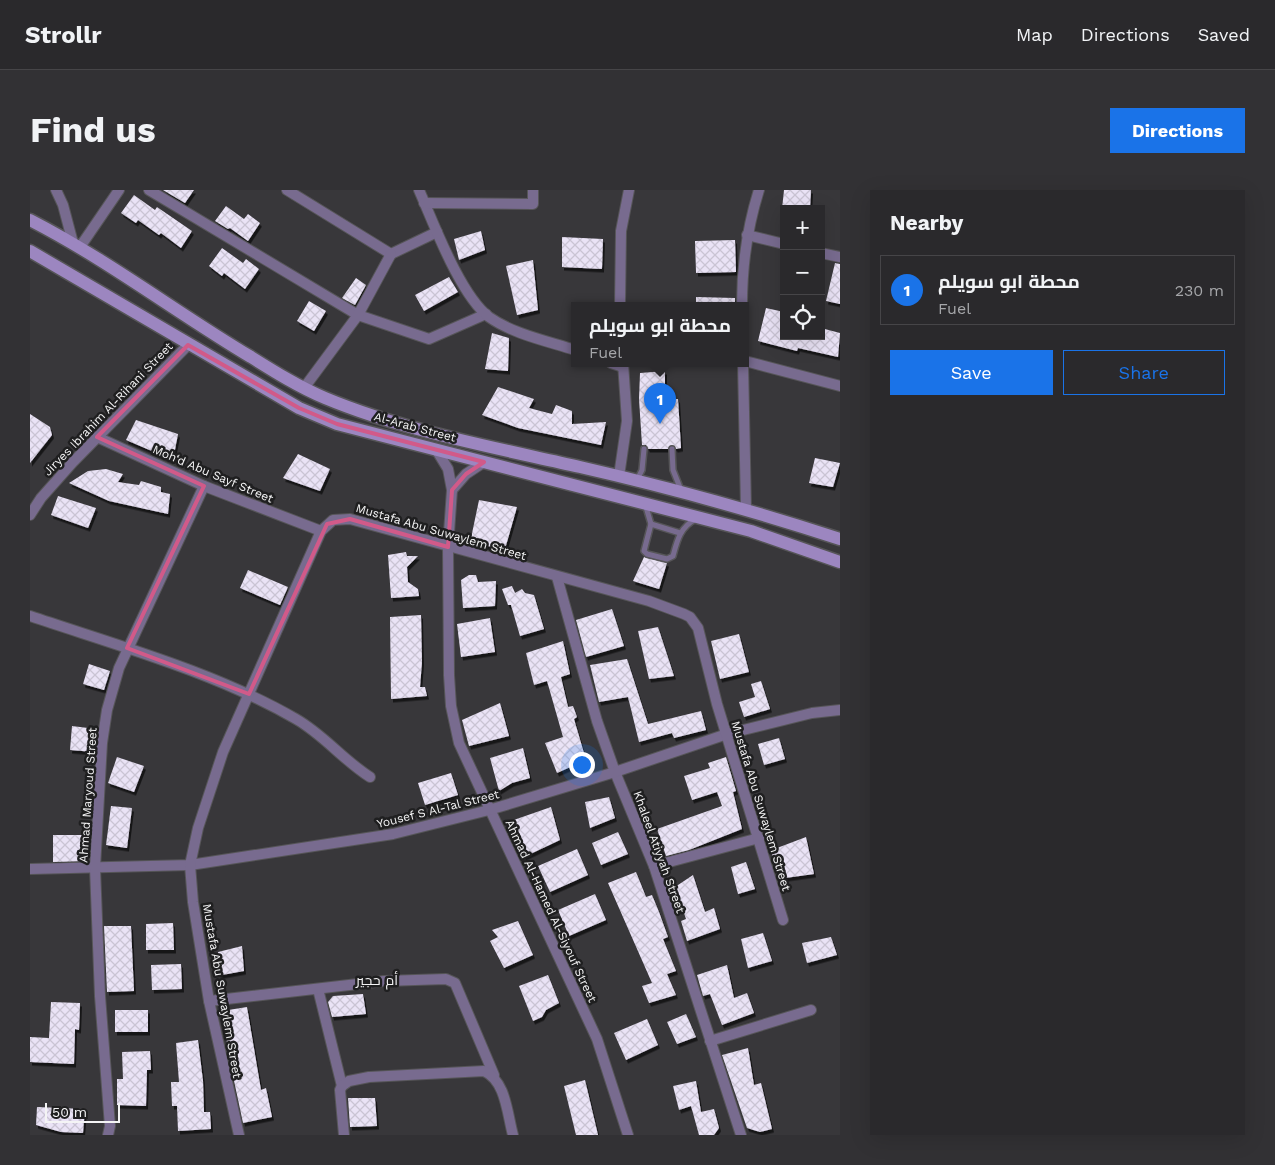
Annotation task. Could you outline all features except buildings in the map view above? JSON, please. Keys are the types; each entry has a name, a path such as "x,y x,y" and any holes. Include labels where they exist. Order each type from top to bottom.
{"main road":[{"name":"Al-Arab Street","path":"30,220 76,245 215,335 304,388 372,415 471,442 682,492 746,509 840,539"},
{"name":"Al-Arab Street","path":"30,251 124,304 188,344 318,416 364,432 438,452 484,462 767,536 840,562"}],"street":[{"path":"56,190 64,205 76,245"},
{"path":"76,245 119,190"},
{"path":"149,190 358,315 429,339 486,314"},
{"path":"287,190 391,254"},
{"path":"418,190 437,232 474,302 499,323 571,349"},
{"path":"424,203 533,204 533,190"},
{"path":"620,302 621,231 629,190"},
{"path":"742,302 742,274 747,235 759,190"},
{"path":"304,388 358,315 391,254 437,232"},
{"path":"747,235 780,243"},
{"path":"825,254 840,257"},
{"name":"Jiryes Ibrahim Al-Rihani Street","path":"30,515 54,482 188,344"},
{"path":"749,363 840,386"},
{"path":"619,476 627,421 623,367"},
{"path":"744,367 746,509"},
{"name":"Moh‘d Abu Sayf Street","path":"98,437 204,486 321,531"},
{"name":"Ahmad Al-Hamed Al-Siyouf Street","path":"438,452 448,469 452,490 448,547 451,706 464,757 597,1039 628,1135"},
{"path":"452,490 466,474 484,462"},
{"name":"Ahmad Maryoud Street","path":"110,1132 100,996 95,868 102,743 112,687 127,648 204,486"},
{"name":"Mustafa Abu Suwaylem Street","path":"239,1135 209,1001 192,902 190,865 210,789 248,694 321,531 333,520 350,518 448,547 649,601 677,610 690,617 700,635 726,734 759,838 782,920"},
{"name":"Khaleel Atiyyah Street","path":"557,577 597,721 615,772 654,866 741,1135"},
{"path":"30,616 127,648 248,694 310,727 332,744 354,767 370,777"},
{"name":"Yousef S Al-Tal Street","path":"30,869 190,865 393,834 489,810 615,772 726,734 812,713 840,710"},
{"path":"654,866 759,838"},
{"path":"209,1001 440,978 455,983 494,1075 500,1084 512,1135"},
{"path":"318,989 342,1086 340,1099 344,1135"},
{"path":"710,1040 811,1010"},
{"path":"342,1086 354,1080 390,1076 484,1071 494,1075"}],"lane":[{"path":"636,480 642,470 644,449"},
{"path":"672,449 672,470 682,492"},
{"path":"642,503 649,512 651,524 643,548 647,554 669,559 673,556 680,533 688,523 700,518"},
{"path":"651,524 680,533"}],"highlighted area":[{"path":"188,345 299,408 337,424 484,462 466,474 452,490 448,547 350,519 327,524 249,694 127,648 204,486 97,437"}],"place":[{"name":"محطة ابو سويلم","path":"660,424"}],"district":[{"name":"أم حجير","path":"377,980"}]}
